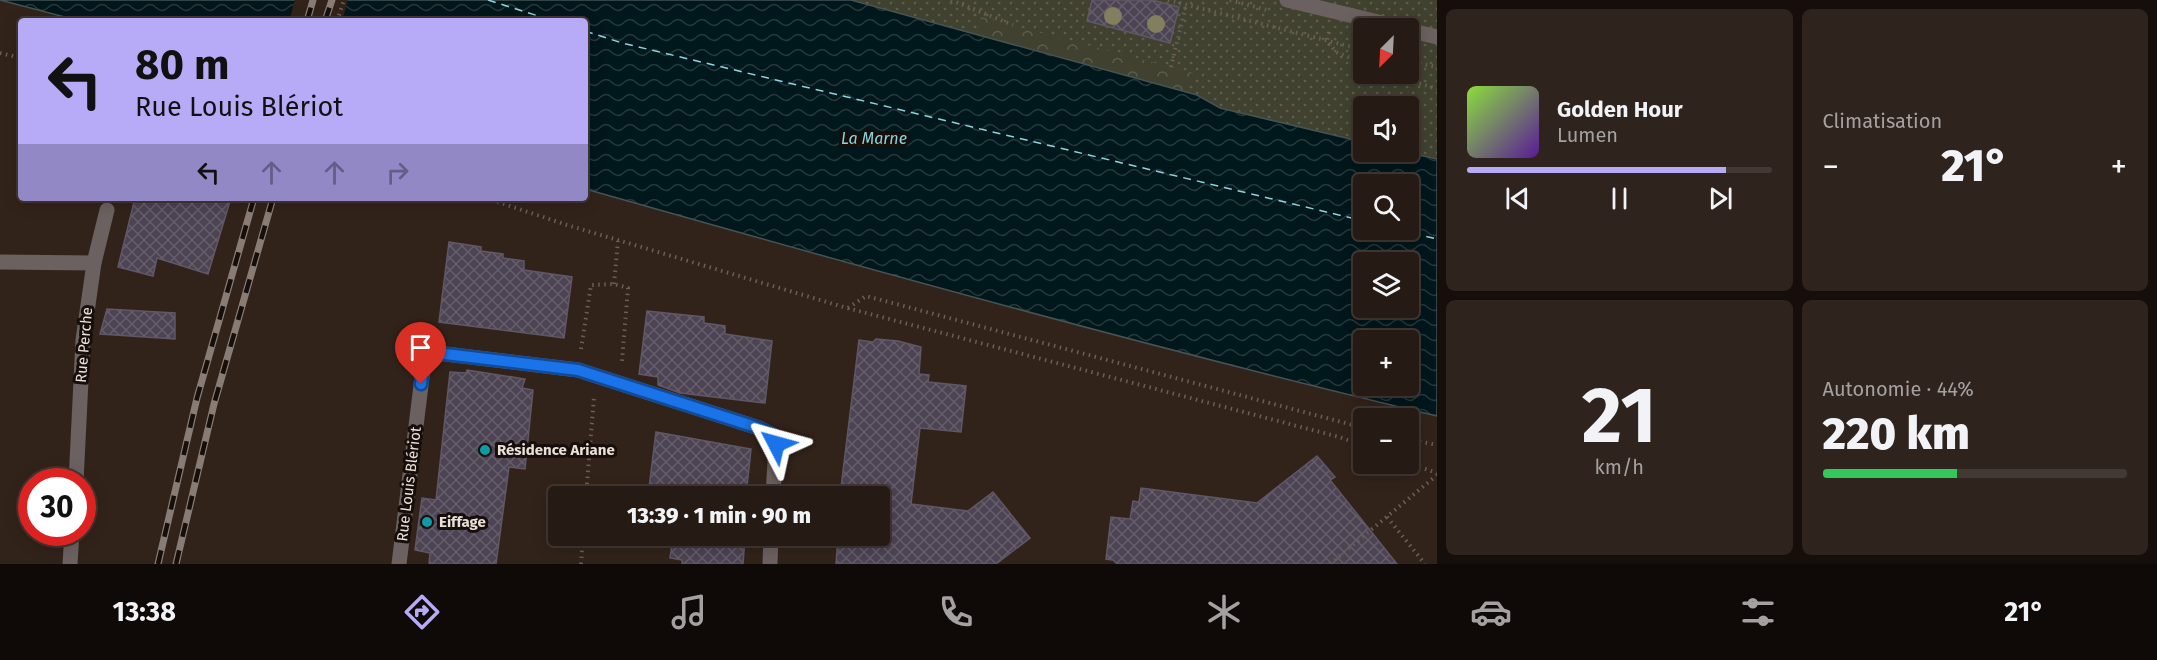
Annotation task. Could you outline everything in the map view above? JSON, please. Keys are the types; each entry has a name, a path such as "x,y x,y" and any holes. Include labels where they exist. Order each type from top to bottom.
{"street":[{"path":"1287,0 1362,18"},
{"path":"1419,33 1437,37"},
{"name":"Rue Perche","path":"77,468 83,340 94,263 107,210"},
{"path":"0,262 94,263"},
{"name":"Rue Louis Blériot","path":"399,564 424,361 437,353 578,370 759,428 773,435 776,444 774,486"},
{"path":"70,564 71,546"},
{"path":"770,564 771,546"}],"path":[{"path":"338,18 344,0"},
{"path":"951,0 1013,25"},
{"path":"1168,0 1353,47"},
{"path":"1172,67 1186,5"},
{"path":"1327,41 1336,52 1353,59"},
{"path":"0,53 18,57"},
{"path":"1419,63 1437,67"},
{"path":"1419,83 1437,89"},
{"path":"495,201 618,241 848,308 1353,442"},
{"path":"614,284 618,241"},
{"path":"578,370 591,285 614,284 628,288 620,382"},
{"path":"848,308 866,296 1353,425"},
{"path":"587,486 596,375"},
{"path":"1419,442 1437,446"},
{"path":"1330,564 1437,474 1419,467"},
{"path":"1387,517 1425,564"},
{"path":"580,564 582,546"}],"green space":[{"path":"851,0 1437,0 1437,160 1419,156 1419,96 1353,96 1353,140 1220,108 1197,95"},
{"path":"981,17 1193,73 1187,95 1091,70 976,35"}],"water":[{"name":"La Marne","path":"0,0 851,0 1197,95 1220,108 1353,140 1353,162 1419,162 1419,155 1437,159 1437,416 1419,412 1419,408 1405,408 1357,396 1419,396 1419,330 1353,330 1353,395 1012,308 589,190 588,18 69,18"}],"pier":[{"path":"295,0 348,0 343,18 290,18"}],"building":[{"path":"1092,0 1152,0 1179,7 1170,43 1087,21"},
{"path":"134,201 230,201 208,274 157,258 153,276 118,267"},
{"path":"449,242 481,247 481,251 503,254 503,258 524,261 524,270 572,277 564,338 439,322"},
{"path":"107,309 175,313 175,339 100,334"},
{"path":"647,311 704,317 704,323 725,326 725,334 772,341 765,403 680,393 658,385 658,377 639,374"},
{"path":"876,339 898,341 921,347 919,374 929,375 928,382 966,386 961,432 920,428 911,504 968,511 993,492 1030,538 996,564 836,564 837,546 890,546 890,486 841,486 859,340 873,342"},
{"name":"Résidence Ariane","path":"467,370 525,379 522,388 533,390 525,469 509,467 496,564 429,564 430,553 415,550 422,498 436,500 450,372 466,373"},
{"path":"656,432 751,449 747,486 649,486"},
{"path":"1317,456 1335,477 1330,480 1397,564 1117,564 1113,560 1106,559 1111,517 1130,519 1133,501 1139,502 1141,488 1257,503"},
{"path":"672,546 744,546 743,564 682,564 682,560 670,558"}],"ferry route":[{"path":"488,0 545,18"},
{"path":"588,32 622,43 1353,218"},
{"path":"1419,235 1437,239"}],"railway":[{"path":"308,18 313,0"},
{"path":"326,18 332,0"},
{"path":"158,564 197,398 253,201"},
{"path":"176,564 214,404 272,201"}],"place":[{"name":"Résidence Ariane","path":"485,450"},
{"name":"Eiffage","path":"427,522"}],"route":[{"path":"421,384 424,361 437,353 578,370 759,428 773,435 776,444"}]}
